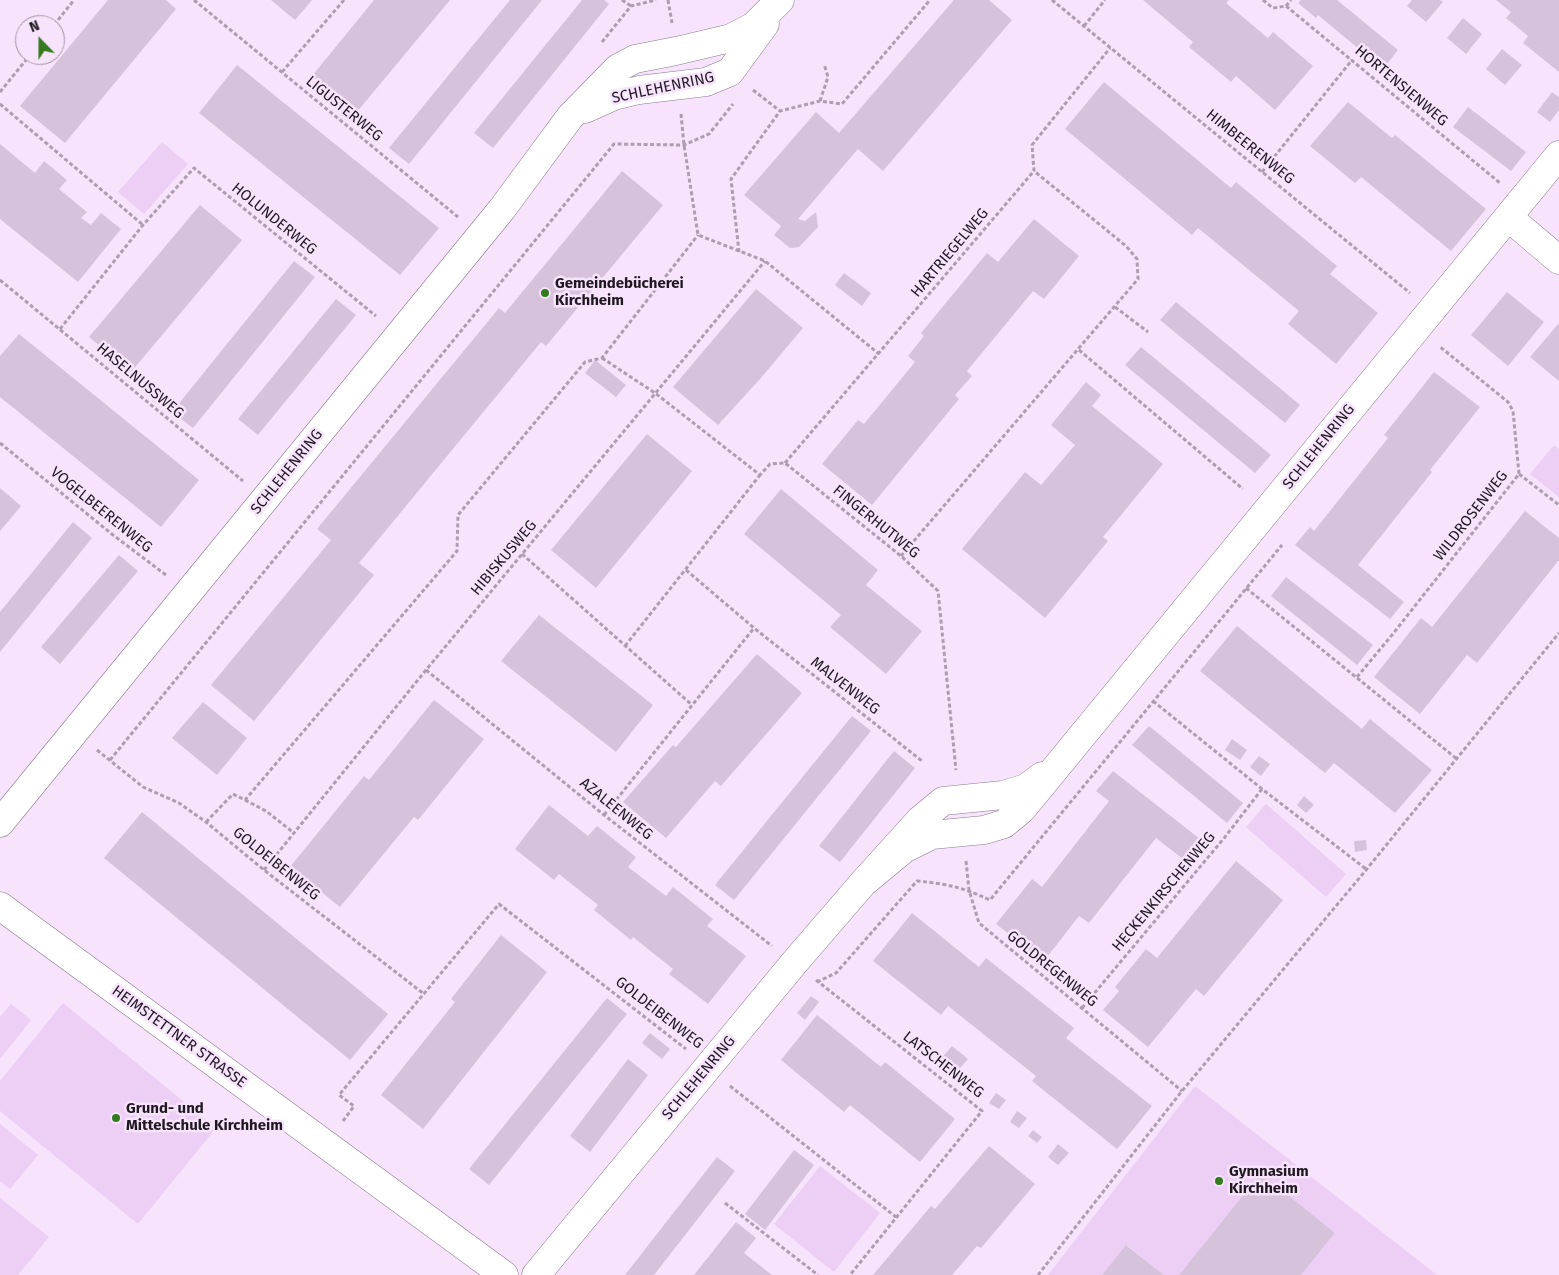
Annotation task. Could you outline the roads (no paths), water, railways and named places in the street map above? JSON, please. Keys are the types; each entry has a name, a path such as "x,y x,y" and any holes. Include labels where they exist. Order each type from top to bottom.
{"street":[{"name":"SCHLEHENRING","path":"570,117 614,96 639,90 706,82 730,72 780,0"},
{"name":"SCHLEHENRING","path":"0,824 481,235 570,117 618,68 635,59 676,52 731,38 754,26 780,0"},
{"name":"SCHLEHENRING","path":"863,883 904,849 932,835 984,830 1004,824 1022,809 1559,155"},
{"path":"1515,209 1559,260"},
{"name":"SCHLEHENRING","path":"536,1275 717,1075 794,963 920,820 943,801 1003,795 1026,788 1054,767 1079,740"},
{"name":"HEIMSTETTNER STRASSE","path":"0,906 504,1275"}],"place":[{"name":"Gemeindebücherei Kirchheim","path":"545,293"},
{"name":"Grund- und Mittelschule Kirchheim","path":"116,1118"},
{"name":"Gymnasium Kirchheim","path":"1219,1181"}]}
